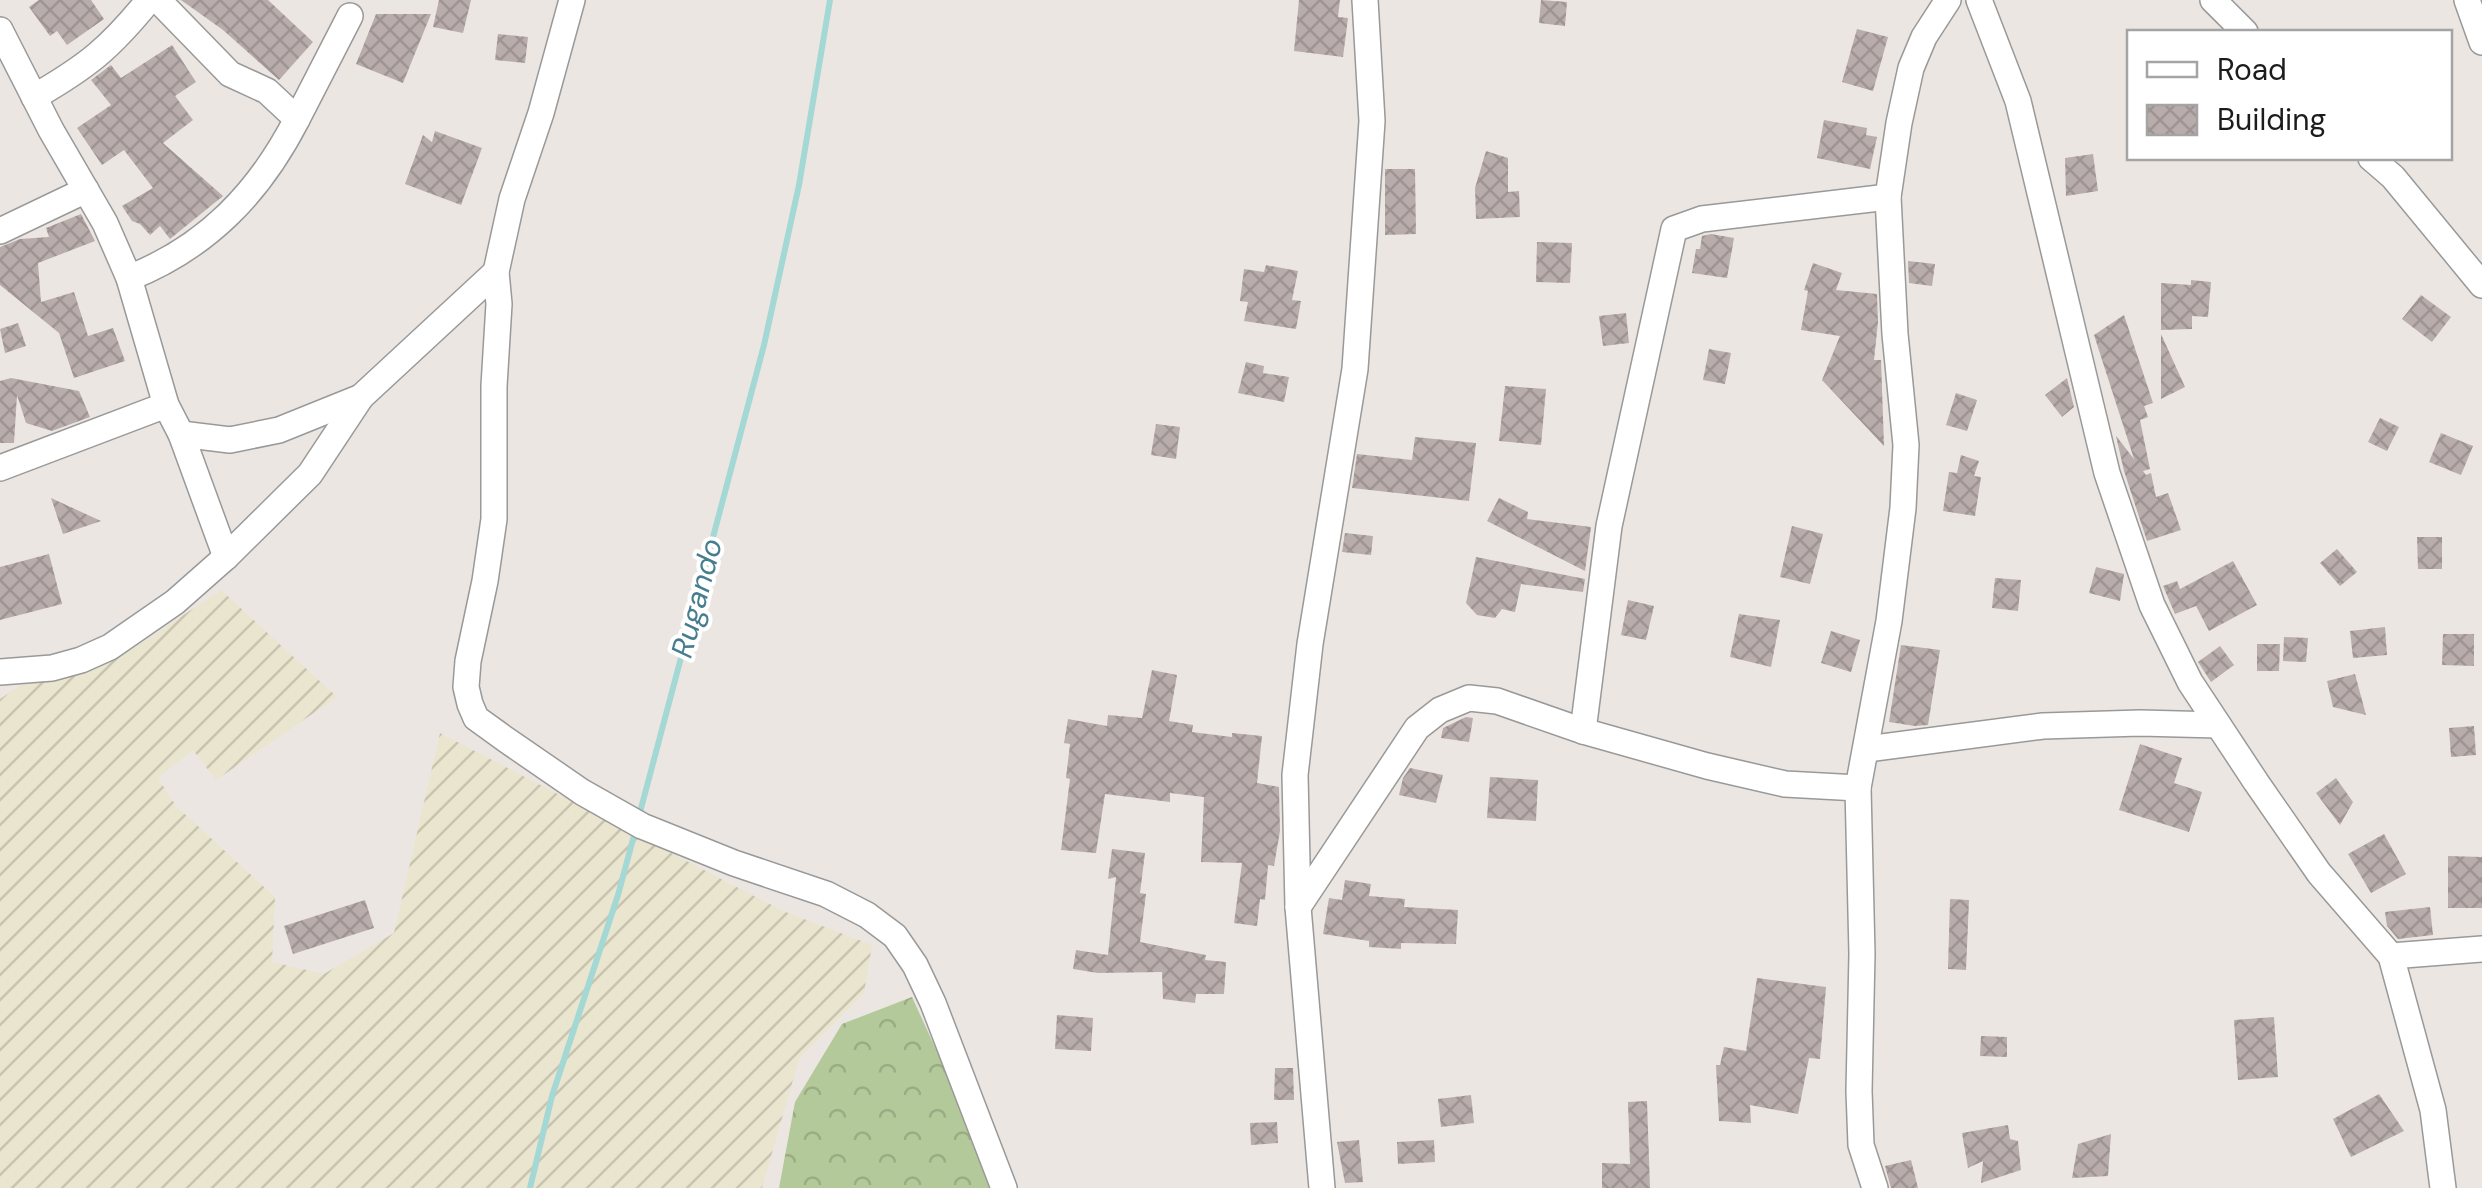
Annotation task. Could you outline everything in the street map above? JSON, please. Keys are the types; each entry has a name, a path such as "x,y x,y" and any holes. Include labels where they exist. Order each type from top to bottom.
{"street":[{"path":"34,97 85,68 150,0"},
{"path":"158,0 230,74 266,91 297,119"},
{"path":"572,0 541,114 512,199 496,272 499,304 494,386 494,519 466,687 476,718 582,792 642,826 826,894 867,915 895,936 915,964 933,1003 1004,1188"},
{"path":"1322,1188 1298,906 1295,776 1301,710 1350,407 1364,275 1372,121 1366,0"},
{"path":"1875,1188 1861,1145 1858,1091 1862,954 1858,788 1889,621 1903,508 1906,445 1888,198 1911,68 1924,37 1948,0"},
{"path":"1979,0 2018,101 2107,473 2152,605 2190,682 2218,724 2319,872 2391,956 2433,1110 2443,1188"},
{"path":"2213,0 2243,30"},
{"path":"2467,0 2482,42"},
{"path":"129,278 194,246 231,213 280,152 350,16"},
{"path":"0,30 105,222 129,278 166,405 181,434 226,557"},
{"path":"2374,160 2393,177 2482,285"},
{"path":"0,230 86,190"},
{"path":"1583,732 1609,526 1674,229 1702,220 1888,198"},
{"path":"0,672 52,668 81,660 110,647 175,602 310,474 361,397 496,272"},
{"path":"181,434 230,440 279,430 361,397"},
{"path":"0,468 166,405"},
{"path":"1298,906 1417,728 1440,710 1469,698 1497,701 1583,732 1706,766 1785,784 1858,788"},
{"path":"1867,749 2043,726 2218,724"},
{"path":"2391,956 2482,949"}],"shaded area":[{"path":"221,590 337,697 216,780 193,750 158,778 176,806 275,897 272,962 324,974 394,933 440,733 783,911 872,945 864,993 799,1059 762,1188 0,1188 0,699 21,685 131,650"}],"green space":[{"path":"912,997 983,1152 994,1188 779,1188 795,1102 842,1024"}],"building":[{"path":"39,0 91,0 104,19 67,45 57,31 50,36 29,7"},
{"path":"181,0 268,0 313,42 279,80 223,30"},
{"path":"439,0 471,0 463,33 433,27"},
{"path":"1299,0 1340,0 1338,17 1348,18 1343,57 1294,51"},
{"path":"1541,0 1567,2 1565,26 1539,23"},
{"path":"376,14 431,14 403,83 356,64"},
{"path":"1857,29 1888,37 1873,91 1842,82"},
{"path":"498,34 528,37 525,63 495,60"},
{"path":"172,45 196,82 175,96 193,120 163,143 223,196 170,239 160,226 150,235 132,221 122,206 153,188 124,150 102,165 77,128 111,105 91,80 111,65 121,78"},
{"path":"1824,120 1867,128 1866,135 1877,137 1870,169 1817,158"},
{"path":"435,131 482,148 461,205 405,184 423,135 432,142"},
{"path":"1486,151 1508,158 1508,192 1519,191 1520,217 1476,219 1475,188"},
{"path":"2093,154 2098,191 2066,196 2065,158"},
{"path":"1385,169 1415,169 1416,234 1385,235"},
{"path":"81,214 95,241 38,263 41,302 74,292 88,336 113,328 125,361 74,378 59,333 0,285 0,247 20,239 49,237 46,228"},
{"path":"1702,236 1734,238 1727,278 1692,273"},
{"path":"1537,242 1572,243 1570,283 1536,282"},
{"path":"1908,261 1935,264 1932,286 1909,283"},
{"path":"1813,263 1842,273 1836,290 1877,294 1874,360 1881,360 1884,446 1822,380 1840,336 1801,330 1808,291 1804,290"},
{"path":"1266,265 1298,271 1292,300 1301,301 1296,329 1244,321 1248,302 1240,301 1244,269 1264,272"},
{"path":"2191,280 2211,282 2208,317 2192,316 2192,329 2161,330 2161,283 2191,285"},
{"path":"2421,295 2451,317 2432,342 2402,319"},
{"path":"1626,313 1629,343 1603,346 1599,316"},
{"path":"2124,315 2153,403 2144,406 2148,417 2140,420 2150,469 2143,471 2146,475 2151,473 2156,497 2168,493 2181,530 2147,541 2116,436 2134,459 2094,335"},
{"path":"18,323 26,346 5,353 0,329"},
{"path":"2161,334 2185,387 2161,399"},
{"path":"1709,349 1731,353 1725,384 1703,380"},
{"path":"1246,362 1264,366 1263,373 1289,377 1284,402 1238,393"},
{"path":"11,378 79,391 90,417 52,431 26,423 17,395 14,443 0,443 0,381"},
{"path":"2067,378 2074,407 2062,417 2045,395"},
{"path":"1505,386 1546,389 1541,445 1499,441"},
{"path":"1956,393 1977,400 1967,431 1946,425"},
{"path":"2380,418 2399,427 2387,451 2368,442"},
{"path":"1156,424 1180,427 1176,459 1151,455"},
{"path":"2441,433 2473,446 2461,475 2429,462"},
{"path":"1415,437 1476,443 1469,501 1352,488 1357,454 1412,460"},
{"path":"1961,455 1979,461 1974,476 1981,477 1975,516 1943,511 1949,472 1957,473"},
{"path":"51,498 101,521 63,534"},
{"path":"1499,498 1528,512 1527,519 1591,527 1585,571 1487,521"},
{"path":"1792,526 1823,534 1810,584 1780,577"},
{"path":"1345,533 1373,536 1371,555 1342,552"},
{"path":"2417,537 2442,537 2442,569 2418,569"},
{"path":"2337,549 2357,572 2340,586 2320,563"},
{"path":"49,554 62,604 0,620 0,567"},
{"path":"1476,557 1585,579 1583,592 1521,584 1515,612 1502,609 1495,618 1477,615 1466,603"},
{"path":"2233,561 2257,605 2209,631 2196,606 2175,614 2163,586 2177,581 2180,589"},
{"path":"2096,567 2124,574 2120,601 2089,593"},
{"path":"1995,578 2021,580 2018,611 1992,608"},
{"path":"1628,600 1654,606 1646,640 1621,635"},
{"path":"1739,614 1780,620 1771,667 1730,657"},
{"path":"2385,627 2387,655 2353,658 2350,631"},
{"path":"1831,631 1860,640 1851,672 1821,663"},
{"path":"2443,634 2474,634 2474,666 2442,665"},
{"path":"2284,637 2308,638 2306,662 2283,661"},
{"path":"2257,644 2280,644 2279,671 2257,671"},
{"path":"1901,645 1940,650 1928,725 1889,722"},
{"path":"2220,646 2234,665 2211,682 2198,662"},
{"path":"1152,670 1177,675 1169,721 1193,725 1192,732 1262,736 1257,783 1279,787 1280,831 1274,866 1268,865 1265,900 1260,899 1257,926 1234,923 1242,863 1201,862 1204,797 1170,793 1170,802 1105,794 1096,853 1061,850 1070,779 1066,778 1070,744 1064,743 1068,719 1107,726 1108,715 1142,718"},
{"path":"2355,674 2366,715 2333,707 2327,681"},
{"path":"1466,717 1473,718 1469,742 1441,738 1443,728"},
{"path":"2474,726 2476,755 2451,757 2449,728"},
{"path":"2140,744 2182,758 2174,783 2202,792 2189,832 2119,810"},
{"path":"1410,768 1443,775 1436,803 1399,795"},
{"path":"1490,777 1538,780 1536,821 1487,818"},
{"path":"2336,778 2353,802 2340,825 2316,793"},
{"path":"2384,834 2406,874 2371,893 2348,854"},
{"path":"1112,849 1145,853 1140,893 1146,894 1140,942 1226,962 1224,994 1196,994 1195,1003 1163,999 1162,972 1098,973 1073,969 1076,950 1108,955 1116,877 1108,879"},
{"path":"2448,856 2482,857 2482,908 2448,908"},
{"path":"1345,880 1371,884 1369,896 1405,899 1404,907 1458,910 1456,944 1401,943 1401,949 1369,947 1369,941 1323,934 1329,898 1342,900"},
{"path":"1950,899 1969,900 1966,970 1948,969"},
{"path":"365,900 374,928 293,954 284,926"},
{"path":"2430,907 2433,935 2398,939 2387,926 2385,912"},
{"path":"1757,978 1826,987 1820,1059 1809,1058 1798,1114 1750,1105 1751,1123 1719,1121 1716,1065 1720,1065 1724,1047 1746,1051"},
{"path":"1057,1015 1093,1018 1091,1051 1055,1049"},
{"path":"2274,1017 2278,1077 2238,1080 2234,1020"},
{"path":"1981,1036 2007,1037 2007,1057 1980,1056"},
{"path":"1275,1068 1293,1068 1294,1100 1274,1100"},
{"path":"2379,1094 2404,1131 2351,1157 2333,1119"},
{"path":"1471,1095 1474,1123 1441,1127 1438,1099"},
{"path":"1647,1101 1650,1188 1602,1188 1602,1163 1630,1164 1628,1102"},
{"path":"1277,1122 1278,1143 1251,1145 1250,1123"},
{"path":"2008,1125 2010,1139 2018,1141 2021,1170 1981,1183 1983,1161 1968,1168 1962,1133"},
{"path":"2111,1134 2108,1176 2072,1178 2078,1144"},
{"path":"1359,1140 1363,1182 1345,1183 1337,1142"},
{"path":"1434,1140 1435,1162 1398,1164 1397,1142"},
{"path":"1911,1160 1918,1188 1891,1188 1885,1166"}],"waterway":[{"name":"Rugando","path":"639,816 764,345 799,185 830,0"},
{"name":"Rugando","path":"530,1188 552,1096 636,828"}]}
